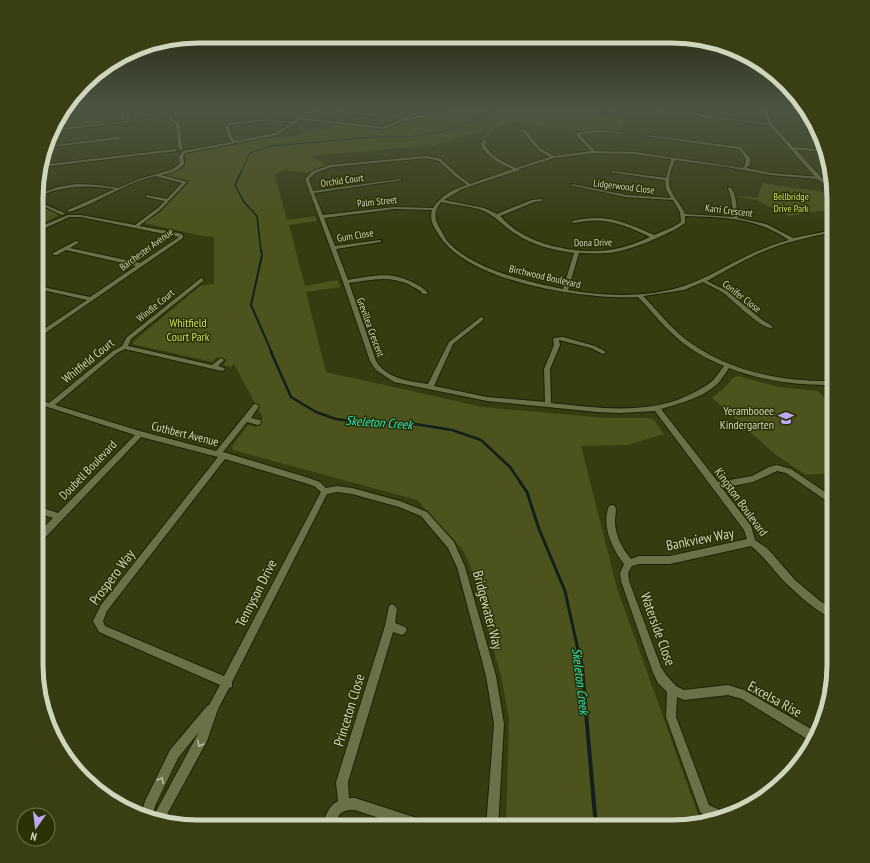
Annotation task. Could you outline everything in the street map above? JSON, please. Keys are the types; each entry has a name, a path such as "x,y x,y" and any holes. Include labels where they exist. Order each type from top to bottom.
{"street":[{"path":"46,166 201,148"},
{"path":"484,148 494,159 518,170"},
{"path":"538,148 554,157"},
{"path":"590,148 594,152"},
{"path":"741,148 748,158 748,164 744,169"},
{"path":"793,148 819,178 827,184"},
{"path":"796,148 820,150"},
{"path":"43,227 117,188 134,181 174,170 182,164 180,151"},
{"path":"434,209 440,201 449,194 470,185 554,157 594,152 634,153 781,175 819,178"},
{"name":"Grevillea Crescent","path":"470,185 456,175 440,160 431,157 340,164 322,168 314,172 307,179 346,282 373,362 378,369 396,380 487,399 621,411 657,408 687,399 717,380 727,366"},
{"path":"673,159 667,180 669,190 683,215"},
{"path":"612,172 667,180"},
{"path":"136,226 155,213 185,182 156,175"},
{"name":"Orchid Court","path":"311,192 400,180"},
{"path":"43,194 57,189 84,185 117,188"},
{"name":"Lidgerwood Close","path":"572,185 626,196 674,199"},
{"path":"730,188 733,192 733,207 736,218"},
{"path":"147,196 168,200"},
{"path":"497,216 533,201 541,200"},
{"name":"Dona Drive","path":"440,201 474,207 497,216 517,233 536,243 577,252 596,253 620,250 680,225 683,222 683,215"},
{"path":"43,205 67,214 75,212 82,207"},
{"name":"Palm Street","path":"321,217 394,208 434,209"},
{"name":"Birchwood Boulevard","path":"434,209 434,222 444,239 464,257 490,271 509,278 565,290 601,295 640,296 686,287 750,256 793,240 826,232"},
{"name":"Barchester Avenue","path":"75,212 80,216"},
{"name":"Barchester Avenue","path":"43,332 181,238 181,236 177,234 67,214"},
{"name":"Karri Crescent","path":"683,215 736,218 766,226 793,240"},
{"path":"574,222 601,219 614,220 626,223 654,237"},
{"name":"Gum Close","path":"333,248 380,241"},
{"path":"55,254 76,242"},
{"path":"64,248 140,265"},
{"path":"565,290 577,252"},
{"path":"346,282 390,276 400,278 421,289 425,293"},
{"name":"Windle Court","path":"124,347 129,338 200,280"},
{"name":"Conifer Close","path":"702,280 725,292 759,320 770,327"},
{"path":"43,288 90,299"},
{"path":"640,296 678,337 699,351 727,366 773,380 827,382"},
{"path":"430,387 451,343 481,319"},
{"path":"548,405 547,369 557,345 556,339 561,338 593,347 603,352"},
{"name":"Whitfield Court","path":"50,406 114,352 124,347 222,370"},
{"path":"213,367 221,360"},
{"name":"Cuthbert Avenue","path":"43,404 140,434 221,455 317,484 325,491"},
{"path":"221,455 256,406"},
{"name":"Kingston Boulevard","path":"657,408 748,529 752,542 765,552 792,583 827,610"},
{"path":"247,419 258,422"},
{"name":"Doubell Boulevard","path":"43,534 140,434"},
{"name":"Prospero Way","path":"221,455 104,608 98,621 102,629 228,683"},
{"path":"715,486 753,479 777,468 788,471 827,498"},
{"name":"Bridgewater Way","path":"325,491 337,489 352,491 400,504 424,514 450,545 461,566 492,676 499,724 492,820"},
{"name":"Tennyson Drive","path":"160,815 203,737 214,707 228,683 325,491"},
{"path":"612,508 611,523 616,544 629,563"},
{"path":"43,511 59,517"},
{"name":"Bankview Way","path":"629,563 639,560 670,560 752,542"},
{"name":"Waterside Close","path":"629,563 624,573 625,581 657,669 662,679 672,690"},
{"name":"Princeton Close","path":"344,803 342,782 390,626 392,609"},
{"path":"390,626 402,630"},
{"path":"672,690 672,717 705,809 715,814"},
{"name":"Excelsa Rise","path":"672,690 684,695 728,690 744,696 810,735"},
{"name":"Tennyson Drive","path":"148,812 149,805 174,754 214,707"},
{"path":"331,820 334,812 344,803 355,804 404,820"}],"green space":[{"name":"Whitfield Court Park","path":"203,148 398,148 311,156 326,165 307,173 285,170 275,175 287,220 315,216 317,221 289,225 305,286 338,280 340,287 306,292 326,372 483,407 607,418 649,418 654,420 664,434 628,445 581,446 617,588 699,818 682,820 506,820 509,719 501,676 469,562 462,549 417,500 233,450 232,446 248,425 256,427 263,418 234,364 231,367 223,365 227,360 217,357 212,362 133,344 133,342 200,286 214,284 214,237 144,223 161,211 189,182 187,180 164,176 184,167 186,163 185,153"},
{"name":"Bellbridge Drive Park","path":"763,183 827,193 827,210 789,216 756,200 739,196 757,198"},
{"path":"43,208 58,215 43,224"},
{"path":"738,376 779,387 818,391 827,401 827,474 806,475 776,455 712,398 734,377"}],"waterway":[{"name":"Skeleton Creek","path":"242,171 250,153 265,148"},
{"name":"Skeleton Creek","path":"242,170 235,185 244,202 257,216 261,251"},
{"name":"Skeleton Creek","path":"261,250 262,255 251,305 272,353"},
{"name":"Skeleton Creek","path":"271,352 291,397 316,412 336,419 364,423 415,424 452,430 481,440 510,467 521,483"},
{"name":"Skeleton Creek","path":"520,482 527,492 539,529 565,591 578,650"},
{"name":"Skeleton Creek","path":"578,649 582,667 595,820"}],"place":[{"name":"Yerambooee Kindergarten","path":"786,418"}]}
